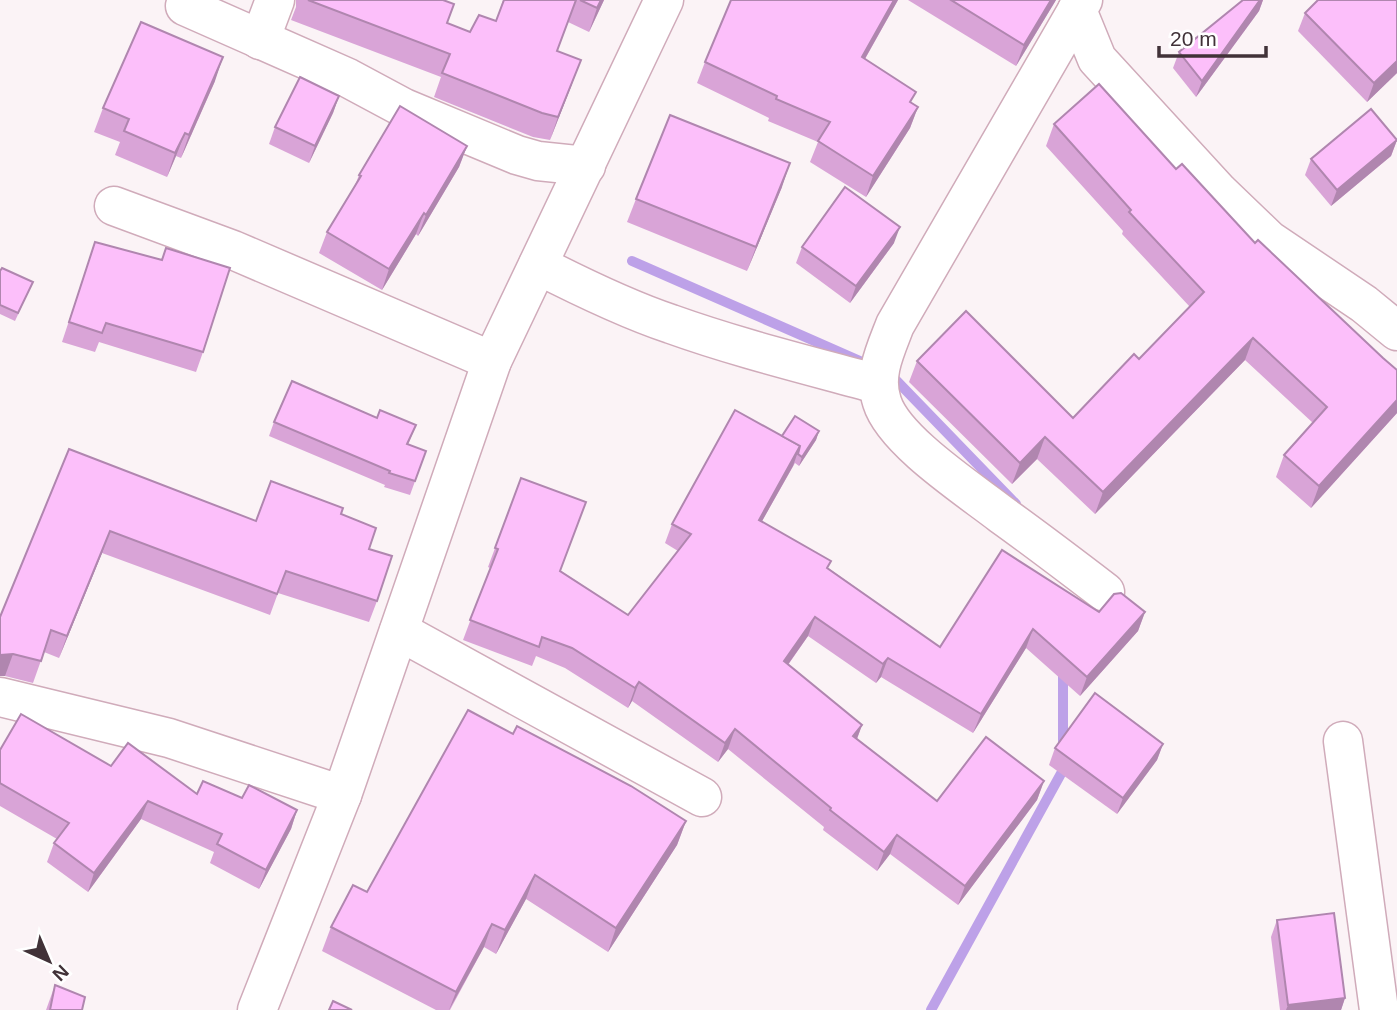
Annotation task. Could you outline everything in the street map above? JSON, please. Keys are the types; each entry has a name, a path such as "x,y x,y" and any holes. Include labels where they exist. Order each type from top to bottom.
{"street":[{"path":"260,40 275,0"},
{"path":"257,1010 342,795 492,361 664,0"},
{"path":"1080,5 1097,59 1219,192 1269,240 1364,304 1396,329"},
{"path":"1080,5 895,326 882,359 877,384 883,406 899,429 931,461 1105,592"},
{"path":"185,6 348,78 404,108 517,155 538,161 586,166"},
{"path":"114,206 233,250 492,361"},
{"path":"538,265 669,324 763,354 877,384"},
{"path":"399,631 702,797"},
{"path":"0,697 169,738 342,795"},
{"path":"1343,741 1378,1010"}],"building":[{"path":"308,0 443,0 454,4 447,23 470,32 479,15 496,21 504,0 576,0 557,51 581,60 558,117 442,73 450,54"},
{"path":"580,0 601,0 597,8"},
{"path":"731,0 894,0 862,57 916,92 910,102 918,107 873,176 818,141 830,122 776,99 777,96 705,62"},
{"path":"951,0 1051,0 1024,45"},
{"path":"1243,0 1260,0 1202,81 1179,52"},
{"path":"1318,0 1397,0 1397,61 1374,83 1305,13"},
{"path":"141,22 223,57 189,135 185,133 175,153 124,131 129,119 103,108"},
{"path":"300,77 339,96 315,146 275,127"},
{"path":"1099,84 1176,169 1182,164 1255,243 1258,240 1397,370 1397,400 1319,486 1284,455 1327,407 1253,338 1103,492 1045,437 1020,463 917,361 966,311 1073,418 1134,354 1139,359 1204,292 1129,212 1131,210 1054,124"},
{"path":"400,106 467,146 426,215 424,213 389,269 327,232"},
{"path":"1371,109 1397,140 1337,190 1311,159"},
{"path":"670,115 790,163 756,247 636,199"},
{"path":"845,187 900,227 856,286 802,247"},
{"path":"95,242 162,260 166,248 230,268 203,352 106,323 102,333 69,322"},
{"path":"2,268 33,282 18,313 0,305"},
{"path":"292,381 377,418 380,410 416,425 407,444 426,451 415,481 389,473 390,471 274,422"},
{"path":"735,410 800,446 759,520 831,561 827,568 940,647 1002,550 1099,612 1114,594 1121,593 1145,612 1087,677 1033,629 981,714 888,658 883,664 815,617 784,661 862,725 853,736 937,801 986,737 1044,781 965,886 897,835 884,852 735,729 725,743 639,682 635,688 572,648 542,637 539,647 470,620 498,549 495,548 521,478 586,502 560,571 628,615 691,534 672,524"},
{"path":"795,416 819,431 802,457 798,454 800,446 782,436"},
{"path":"69,449 256,521 271,481 343,508 341,514 376,528 369,549 392,556 377,601 286,571 277,594 110,531 67,636 51,630 41,661 13,654 0,655 0,617"},
{"path":"1095,693 1163,744 1123,798 1055,748"},
{"path":"468,710 513,734 517,726 631,786 686,821 616,928 535,875 505,930 492,924 456,992 331,927 353,885 367,892"},
{"path":"21,714 111,766 128,743 197,794 203,781 242,798 249,785 297,810 266,870 217,844 222,834 148,801 94,873 54,843 69,823 0,783 0,750"},
{"path":"1334,913 1345,998 1288,1005 1277,920"},
{"path":"55,985 85,997 82,1010 50,1010"},
{"path":"333,1001 352,1010 329,1010"}],"waterway":[{"path":"632,261 860,361"},
{"path":"887,374 892,376 1016,504"},
{"path":"931,1010 1063,770 1063,669"}]}
